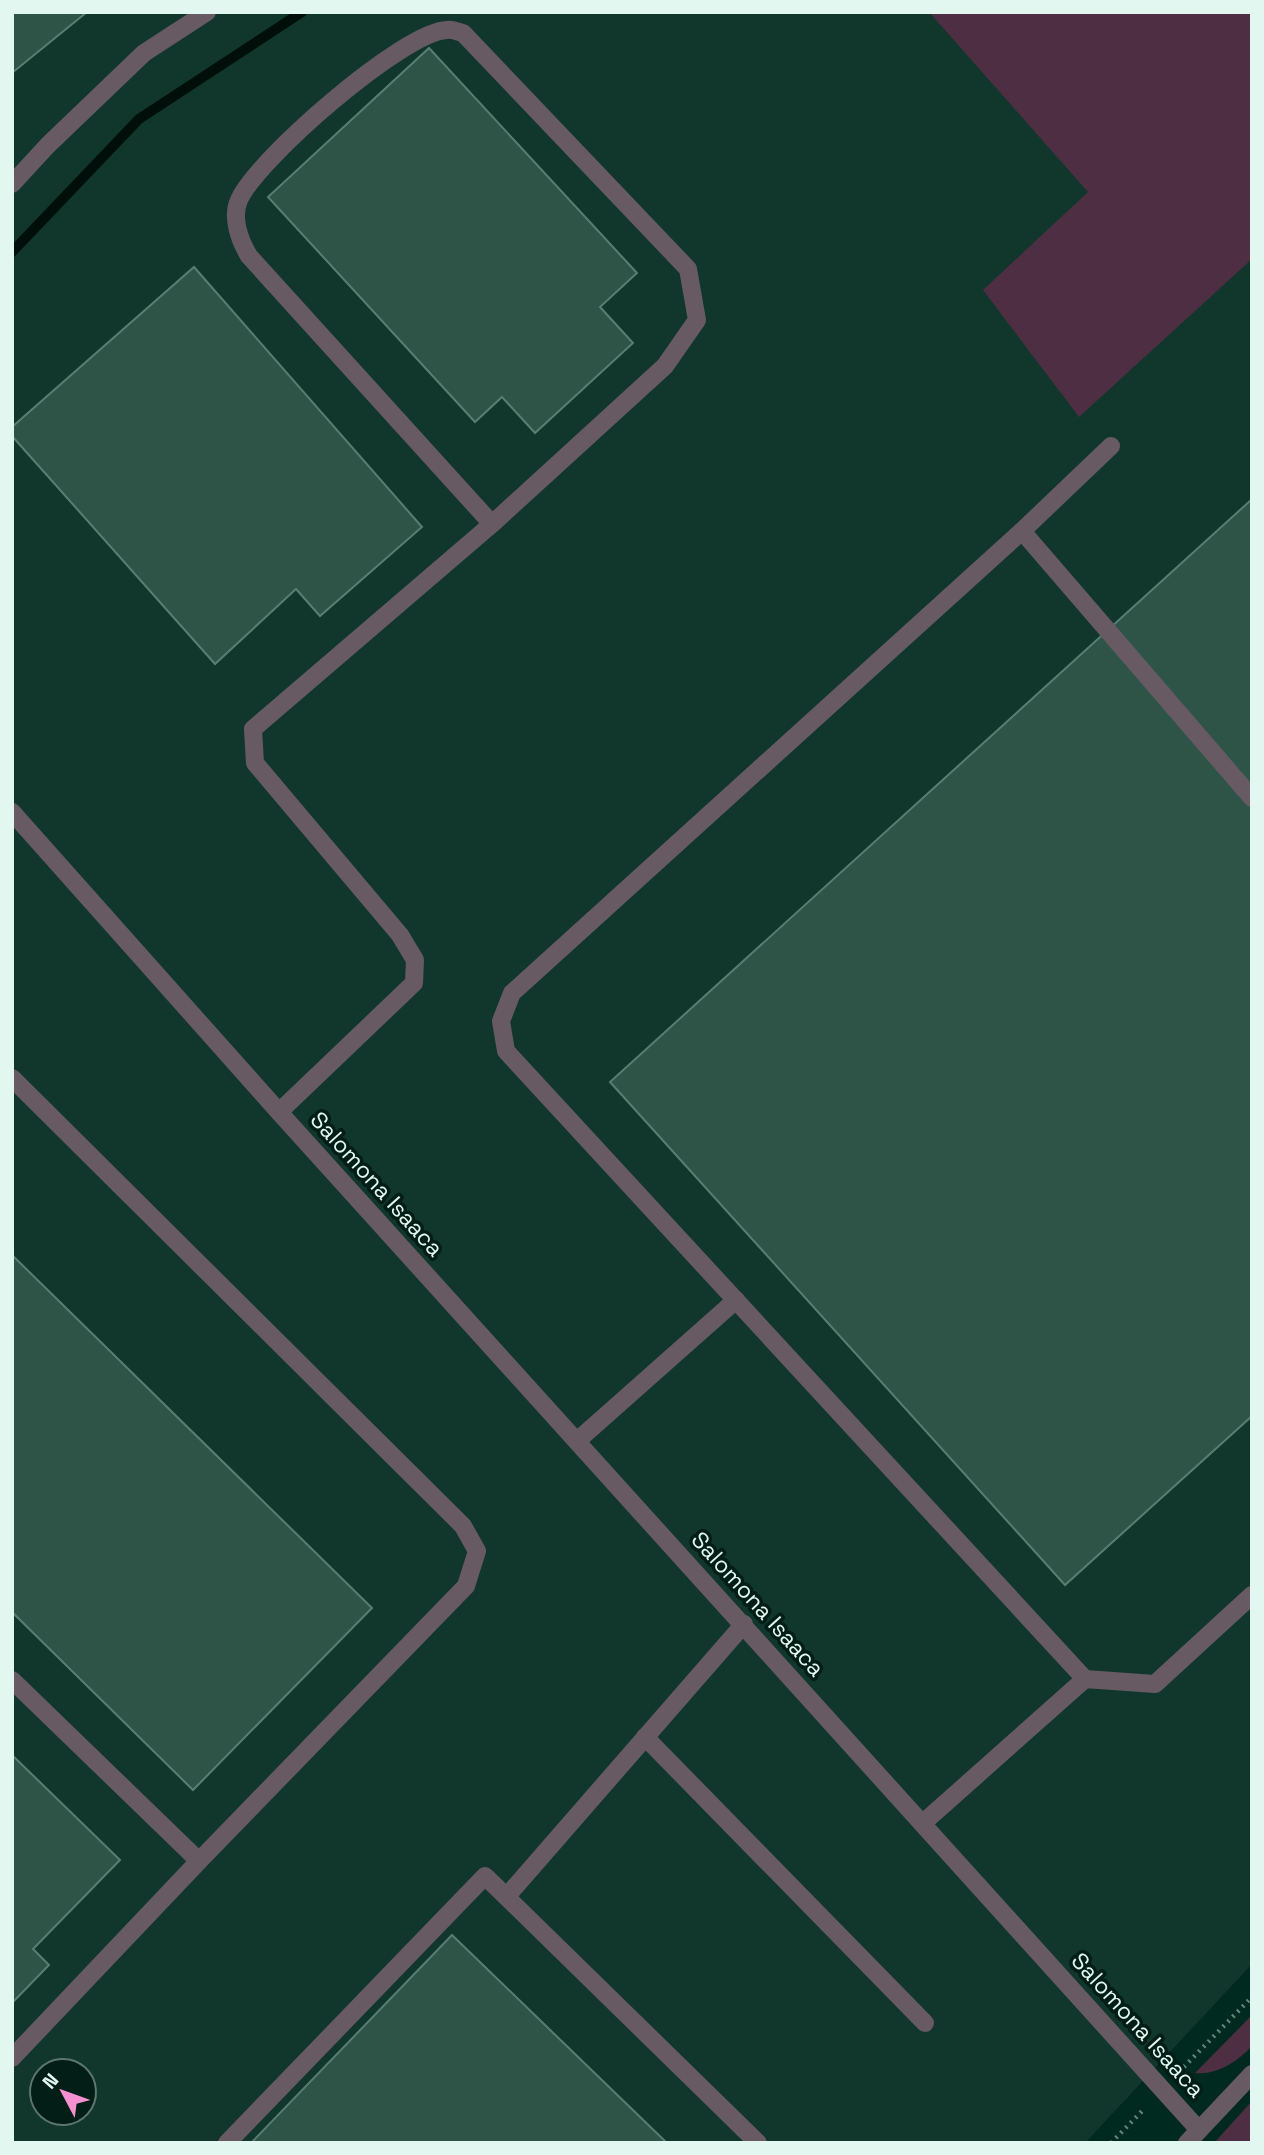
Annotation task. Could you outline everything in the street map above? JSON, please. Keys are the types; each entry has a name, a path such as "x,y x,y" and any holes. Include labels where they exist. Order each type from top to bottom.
{"street":[{"path":"12,184 48,145 144,53 207,12"},
{"path":"279,1112 414,984 415,960 400,935 255,763 253,730 492,524 665,366 697,320 688,269 463,33 446,29 388,56 326,106 262,168 238,201 238,237 249,256 492,524"},
{"path":"1111,446 1022,531 512,993 500,1021 506,1051 1085,1679 1155,1684 1252,1595"},
{"path":"1022,531 1252,797"},
{"name":"Salomona Isaaca","path":"12,813 923,1823 1193,2136"},
{"path":"12,1078 463,1526 477,1551 466,1586 12,2058"},
{"path":"577,1441 736,1300"},
{"path":"507,1896 744,1624"},
{"path":"923,1823 1085,1679"},
{"path":"12,1680 200,1861"},
{"path":"645,1737 925,2023"},
{"path":"227,2143 485,1875 758,2143"},
{"path":"1193,2136 1252,2074"}],"shaded area":[{"path":"12,12 1252,12 1252,1964 1085,2143 12,2143"},
{"path":"929,12 1252,12 1252,259 1079,417 983,290 1088,192"},
{"path":"1252,2015 1252,2046 1226,2066 1211,2072 1195,2073"},
{"path":"1252,2101 1252,2143 1214,2143"}],"building":[{"path":"12,12 87,12 12,73"},
{"path":"429,48 637,273 600,307 633,343 535,433 502,397 475,422 268,197"},
{"path":"194,267 422,527 320,616 296,589 215,664 12,436 12,427"},
{"path":"1251,500 1252,1416 1065,1585 610,1082"},
{"path":"12,1255 372,1608 193,1790 12,1612"},
{"path":"12,1755 120,1860 33,1949 49,1965 12,2003"},
{"path":"452,1935 667,2143 251,2143"}],"waterway":[{"path":"12,252 139,119 302,12"}]}
